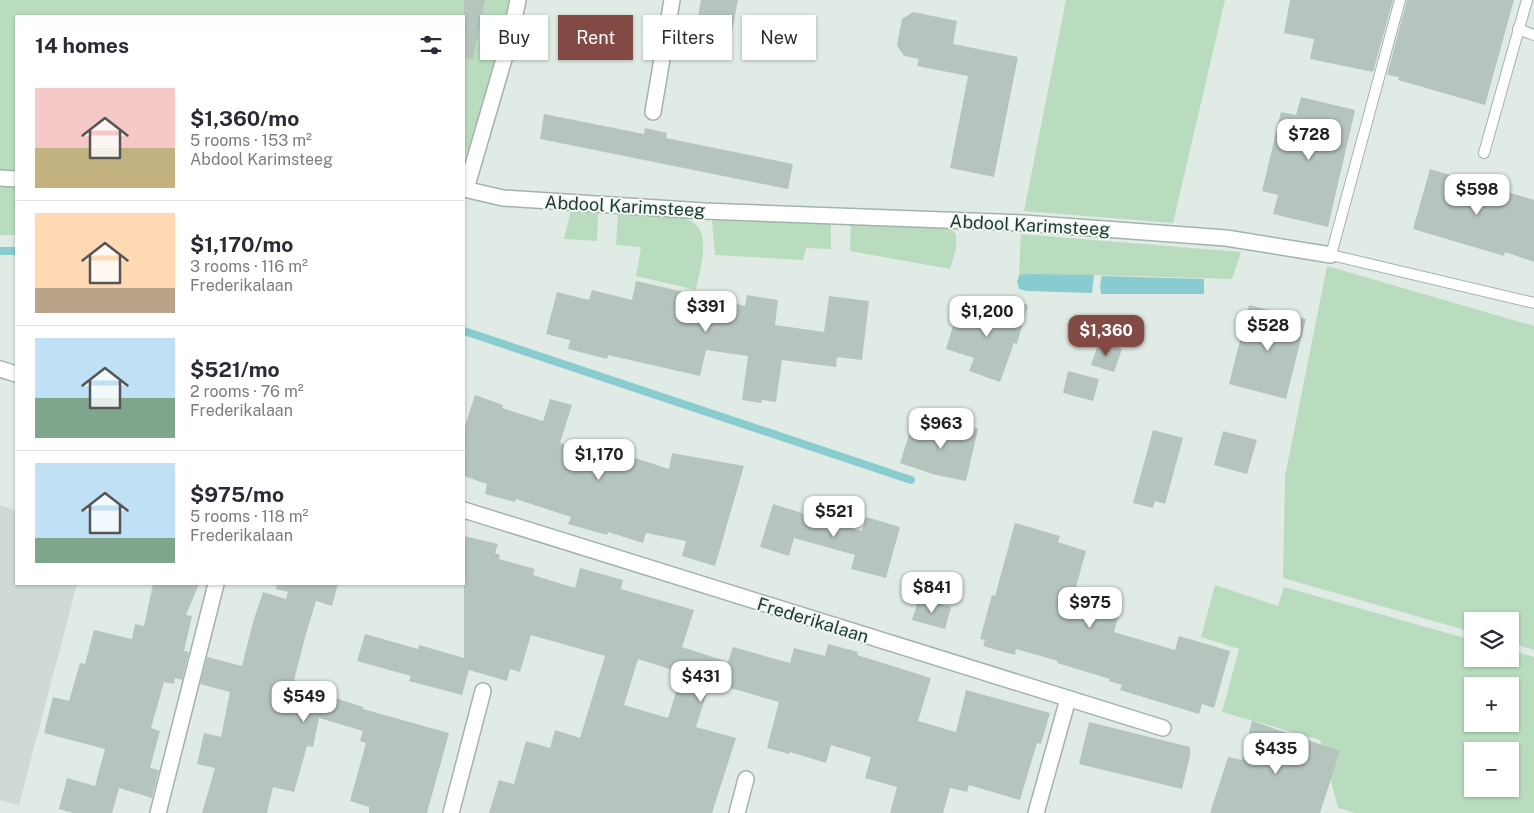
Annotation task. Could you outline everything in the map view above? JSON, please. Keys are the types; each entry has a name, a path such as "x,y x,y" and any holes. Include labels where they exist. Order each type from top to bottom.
{"street":[{"path":"465,189 509,42 518,0"},
{"path":"653,112 672,0"},
{"path":"0,178 15,179"},
{"name":"Abdool Karimsteeg","path":"465,189 513,199 714,211 1023,223 1226,238 1331,255"},
{"path":"0,369 15,374"},
{"name":"Frederikalaan","path":"465,510 1068,700 1163,728"},
{"path":"158,813 216,585"},
{"path":"451,813 483,692"},
{"path":"1036,813 1068,700"},
{"path":"737,813 746,779"}],"lane":[{"path":"1400,0 1331,255 1534,303"},
{"path":"1484,153 1527,0"},
{"path":"1518,29 1534,35"}],"shaded area":[{"path":"0,505 15,511 15,585 77,585 19,805 0,800"}],"green space":[{"path":"0,0 514,0 511,15 480,15 480,60 498,60 465,158 465,15 15,15 15,173 0,171"},
{"path":"1066,0 1225,0 1173,223 1024,211"},
{"path":"0,185 15,187 15,235 0,235"},
{"path":"571,210 598,210 597,241 564,239"},
{"path":"618,213 683,218 693,223 700,230 703,238 702,259 696,290 636,276 641,247 616,245"},
{"path":"721,217 831,221 831,249 806,248 803,260 715,255 712,221"},
{"path":"851,222 946,226 956,234 956,249 950,269 850,251"},
{"path":"1021,234 1241,252 1232,279 1019,275"},
{"path":"1327,266 1534,326 1534,650 1519,646 1519,612 1464,612 1464,630 1283,578 1285,476"},
{"path":"1215,585 1278,606 1284,587 1464,638 1464,667 1519,667 1519,653 1534,657 1534,813 1355,813 1338,808 1320,740 1222,712 1239,649 1201,637"}],"water":[{"path":"1019,275 1094,275 1092,293 1027,291 1019,289 1017,282"},
{"path":"1102,276 1204,279 1204,294 1101,294"}],"building":[{"path":"464,0 485,0 482,15 480,15 480,25 473,59 465,58"},
{"path":"701,0 738,0 732,31 732,15 698,15"},
{"path":"1290,0 1393,0 1373,72 1310,59 1314,39 1284,33"},
{"path":"1407,0 1514,0 1485,105 1398,80 1399,77 1387,75"},
{"path":"913,12 957,21 953,44 1018,57 994,177 950,168 968,76 917,66 919,59 904,56 897,45 902,19"},
{"path":"1301,97 1355,110 1328,227 1273,214 1278,195 1262,191 1281,112 1296,115"},
{"path":"544,114 644,134 645,128 667,133 666,138 793,164 788,189 540,139"},
{"path":"1430,169 1534,200 1534,262 1505,252 1504,256 1413,229"},
{"path":"636,281 745,306 747,295 778,300 775,325 824,332 829,296 869,301 862,360 837,357 836,367 782,360 776,402 762,400 761,403 742,400 748,356 706,350 700,376 608,355 607,359 568,349 570,340 546,334 557,292 589,300 592,290 632,300"},
{"path":"1008,299 1028,305 1017,344 1014,343 1000,382 969,371 974,358 946,349 960,304 1002,318"},
{"path":"1249,305 1306,319 1286,399 1229,384"},
{"path":"1099,342 1122,349 1114,372 1091,365"},
{"path":"1068,371 1099,379 1093,401 1063,393"},
{"path":"475,395 503,405 502,408 543,421 550,399 572,405 560,443 632,466 635,458 669,469 672,453 744,466 715,566 682,556 686,541 646,533 643,543 608,532 607,535 568,524 571,517 516,499 515,502 485,494 487,484 465,476 465,426"},
{"path":"942,420 978,429 966,481 936,475 900,463 912,425 939,434"},
{"path":"1153,430 1183,438 1165,504 1155,501 1153,508 1133,503"},
{"path":"1223,431 1257,440 1247,474 1214,465"},
{"path":"773,504 862,531 866,517 900,527 886,578 851,569 855,555 794,538 789,556 760,547"},
{"path":"1015,523 1060,536 1058,542 1086,551 1072,601 1119,614 1114,632 1175,650 1179,636 1230,651 1214,708 1202,704 1199,714 1120,690 1122,685 1109,681 1110,679 1057,663 1058,661 1016,649 1015,655 983,646 985,640 980,639 992,595 995,596"},
{"path":"465,536 498,544 495,553 500,555 499,559 535,569 533,575 575,588 580,568 623,580 621,589 694,610 682,647 728,662 733,647 790,663 794,648 825,656 828,644 858,652 857,655 931,678 918,721 956,732 966,690 1050,713 1041,744 1037,743 1020,800 969,785 967,792 950,788 943,813 890,813 897,787 865,778 871,757 831,745 826,763 790,752 789,754 767,748 779,702 710,682 696,727 736,738 712,813 489,813 499,780 514,784 526,741 550,748 555,730 580,738 605,656 531,635 520,672 510,669 507,681 469,670 462,695 409,681 411,676 357,661 365,634 418,649 419,645 464,658","holes":["638,659 682,673 668,718 624,705"]},
{"path":"153,585 199,585 186,615 192,616 184,651 189,652 182,680 175,678 174,684 164,682 151,728 160,731 150,768 159,770 152,798 119,788 112,813 73,813 59,809 67,778 95,786 105,749 44,733 53,697 69,701 80,663 85,664 94,630 132,639 135,624 144,626"},
{"path":"277,585 338,585 332,606 316,601 294,680 331,690 329,696 363,707 363,709 449,733 427,813 369,813 369,807 350,801 366,743 360,741 363,731 319,718 313,747 307,746 294,792 273,787 267,813 202,813 215,768 197,764 204,733 221,737 230,692 200,684 207,657 242,666 263,592 286,599 288,592 276,589"},
{"path":"919,598 951,607 945,629 912,620"},
{"path":"1252,721 1340,751 1320,813 1210,813 1228,757 1242,760"},
{"path":"1089,722 1190,747 1190,756 1182,789 1079,764"}],"waterway":[{"path":"0,251 15,251"},
{"path":"465,331 911,480"}]}
